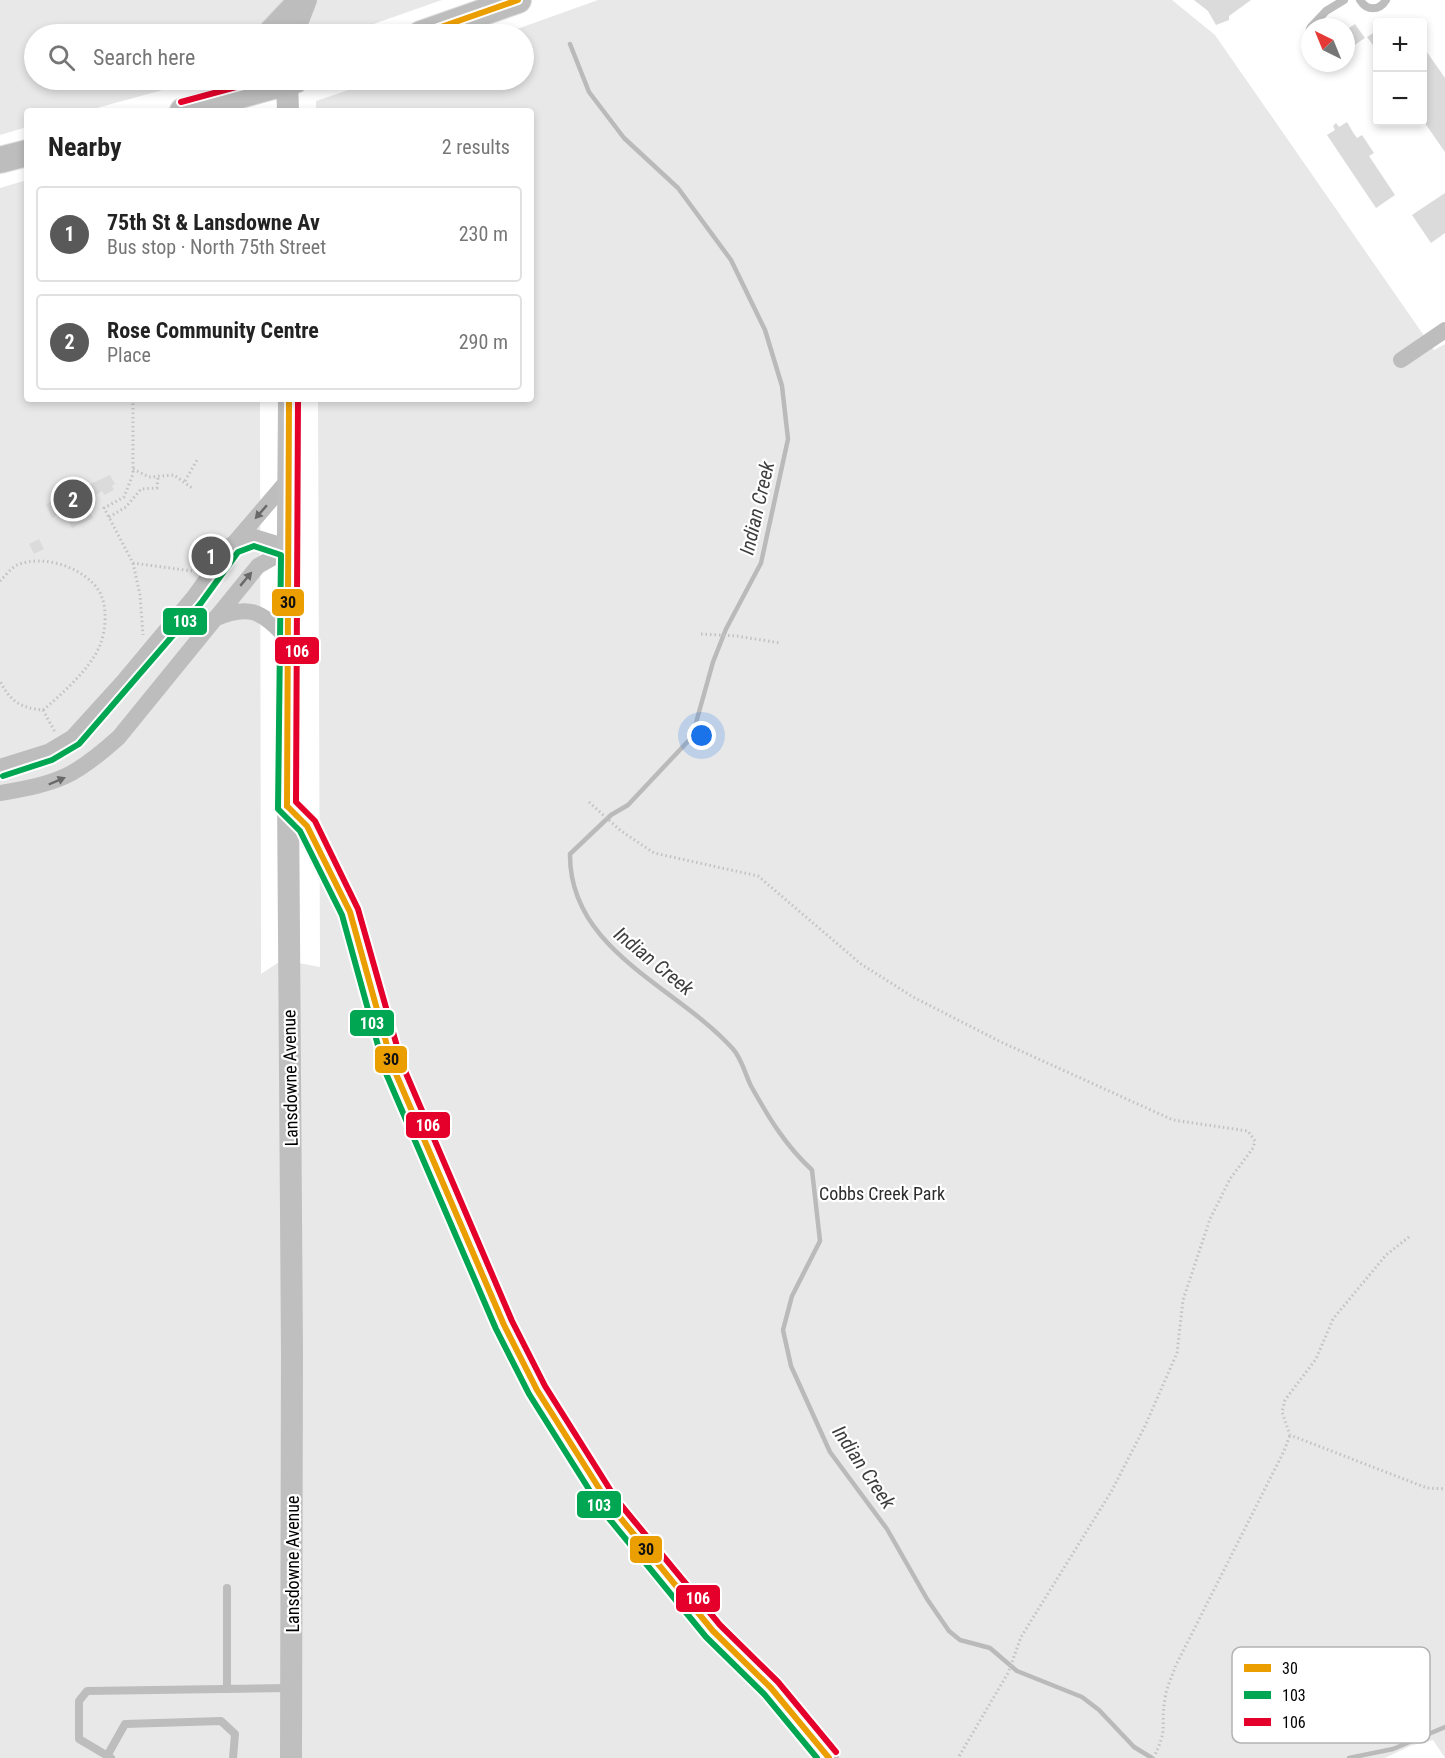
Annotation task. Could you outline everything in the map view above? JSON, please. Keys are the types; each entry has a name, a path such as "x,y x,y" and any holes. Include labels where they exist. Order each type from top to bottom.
{"main road":[{"path":"279,24 302,0"},
{"path":"450,24 518,0"},
{"path":"199,108 217,90"},
{"path":"201,108 258,90"},
{"path":"288,108 289,90"},
{"path":"0,160 24,154"},
{"name":"Lansdowne Avenue","path":"289,402 287,806 292,1353 291,1758"}],"street":[{"path":"298,24 307,0"},
{"path":"1401,360 1445,330"},
{"path":"0,767 48,752 73,737 98,712 211,574 232,544 289,479"},
{"path":"232,544 255,537 290,548"},
{"path":"0,793 49,785 94,760 119,737 258,566 290,548"},
{"path":"211,621 234,610 249,611 264,615 287,638"},
{"path":"287,806 307,826 350,912 365,959 393,1067 494,1304 537,1390 609,1504 713,1631 771,1688 829,1758"}],"lane":[{"path":"1319,18 1344,0"},
{"path":"1360,0 1372,9 1381,6 1386,0"},
{"path":"226,1588 227,1689"},
{"path":"233,1758 235,1734 222,1721 125,1724 109,1757 79,1739 79,1701 87,1691 291,1688"}],"path":[{"path":"133,402 133,469 124,497 104,508 133,563 140,595 145,654"},
{"path":"185,481 197,460"},
{"path":"133,469 149,477 174,475 192,488"},
{"path":"109,517 126,507 141,489 157,488 158,477"},
{"path":"0,581 17,566 42,562 63,565 83,574 100,592 106,619 100,646 68,689 43,710 26,709 14,702 0,681"},
{"path":"133,563 211,574"},
{"path":"701,634 737,636 780,643"},
{"path":"43,710 62,744"},
{"path":"589,802 621,831 654,853 758,876 861,964 913,997 1001,1042 1173,1120 1248,1131 1255,1141 1253,1148 1230,1179 1210,1219 1183,1299 1177,1353 1145,1426 1111,1492 1022,1637 1008,1673 958,1758"},
{"path":"1153,1758 1165,1728 1165,1699 1175,1667 1290,1435 1282,1412 1285,1400 1316,1359 1333,1319 1386,1255 1409,1237"},
{"path":"1290,1435 1427,1488 1445,1489"}],"green space":[{"path":"0,0 442,0 374,24 24,24 24,90 163,90 97,108 24,108 24,128 0,135"},
{"name":"Cobbs Creek Park","path":"598,0 1172,0 1215,35 1434,350 1445,344 1445,1758 1433,1740 1430,1741 1430,1647 1232,1647 1232,1743 1422,1743 1385,1758 0,1758 0,188 24,181 24,402 260,402 261,974 282,960 320,967 318,402 534,402 534,108 316,108 316,101 348,90 534,90 534,24 531,24"}],"building":[{"path":"1194,0 1251,0 1229,16 1229,20 1216,25 1208,11"},
{"path":"1355,24 1365,38 1355,45"},
{"path":"1373,33 1373,45 1367,37"},
{"path":"1427,52 1445,78 1445,152 1427,126"},
{"path":"1347,122 1357,138 1362,135 1374,153 1369,156 1395,195 1376,208 1327,135 1335,130 1333,126 1336,123 1339,127"},
{"path":"1445,193 1445,233 1431,243 1412,215"},
{"path":"110,475 115,484 112,486 114,490 104,495 102,491 85,502 93,518 72,528 64,512 52,518 46,504"},
{"path":"39,539 44,549 34,554 29,544"}],"waterway":[{"name":"Indian Creek","path":"570,44 589,92 624,138 678,188 731,260 765,330 782,386 788,439 761,563 726,629 713,662 692,737 628,805 611,815 570,854 574,888 587,917 607,942 630,965 710,1027 733,1049 771,1120 794,1151 812,1170 820,1241 792,1296 783,1330 791,1366 830,1452 887,1529 927,1599 949,1631 960,1640 990,1648 1017,1671 1082,1697 1099,1710 1134,1747 1152,1758"},
{"path":"1430,1733 1445,1727"},
{"path":"1349,1758 1393,1749 1407,1743"}],"transit line":[{"name":"30","path":"450,24 518,0"},
{"name":"106","path":"181,102 225,90"},
{"name":"30","path":"287,806 289,402"},
{"name":"106","path":"298,402 296,802 315,821 358,909 402,1064 512,1321 545,1386 616,1499 720,1625 778,1682 836,1752"},
{"name":"103","path":"3,776 52,760 79,744 201,603 238,552 254,546 281,555 278,809 300,831 342,915 385,1071 496,1329 529,1394 602,1510 706,1637 764,1694 817,1758"},
{"name":"30","path":"287,806 307,826 350,912 393,1067 504,1325 537,1390 609,1504 713,1631 771,1688 829,1758"}],"place":[{"name":"Rose Community Centre","path":"73,499"},
{"name":"75th St & Lansdowne Av","path":"211,556"}]}
